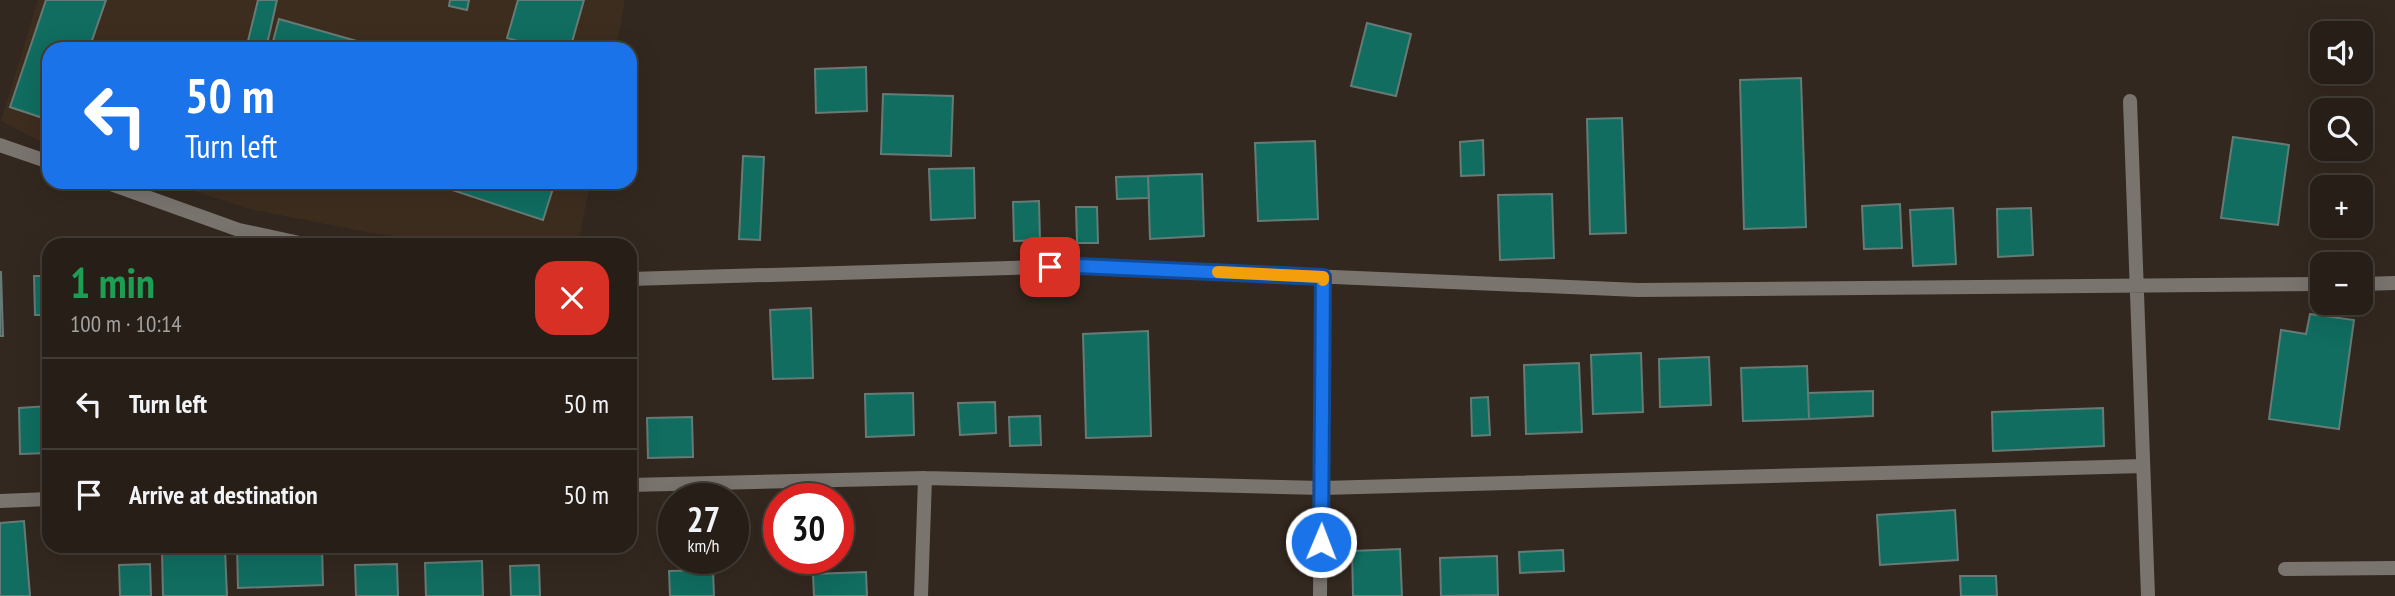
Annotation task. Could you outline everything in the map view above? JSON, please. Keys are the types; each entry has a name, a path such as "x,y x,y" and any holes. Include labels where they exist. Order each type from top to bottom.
{"street":[{"path":"2130,101 2148,596"},
{"path":"0,145 42,160"},
{"path":"125,189 239,230 276,238"},
{"path":"637,279 1078,266 1638,290 2310,284"},
{"path":"1320,596 1323,277"},
{"path":"2373,284 2395,283"},
{"path":"637,485 925,478 1322,488 2143,466"},
{"path":"921,596 925,478"},
{"path":"0,500 42,499"},
{"path":"2285,569 2395,568"}],"shaded area":[{"path":"38,0 625,0 617,42 42,42 42,142 1,121"},
{"path":"186,189 589,189 580,238 404,238 250,209"}],"building":[{"path":"46,0 106,0 91,42 42,42 42,118 10,107"},
{"path":"258,0 277,0 268,42 248,42"},
{"path":"450,0 469,0 467,10 449,6"},
{"path":"518,0 584,0 572,42 521,42 507,38"},
{"path":"279,19 360,42 273,42"},
{"path":"1367,23 1411,34 1396,96 1351,86"},
{"path":"866,67 867,111 816,113 815,69"},
{"path":"1801,78 1806,227 1744,229 1740,80"},
{"path":"883,94 953,96 951,156 881,154"},
{"path":"1622,118 1626,233 1590,234 1587,119"},
{"path":"2233,137 2289,145 2278,225 2221,218"},
{"path":"1483,140 1484,175 1461,176 1460,142"},
{"path":"1315,141 1318,219 1258,221 1255,143"},
{"path":"743,156 764,157 760,240 739,239"},
{"path":"974,168 975,218 931,220 929,169"},
{"path":"1202,174 1204,236 1150,239 1148,176"},
{"path":"1148,176 1149,198 1117,199 1116,177"},
{"path":"449,189 553,189 543,220"},
{"path":"1552,194 1554,258 1500,260 1498,195"},
{"path":"1039,201 1040,240 1014,241 1013,202"},
{"path":"1900,204 1902,248 1864,249 1862,206"},
{"path":"1076,207 1097,207 1098,243 1077,243"},
{"path":"1953,208 1956,264 1913,266 1910,210"},
{"path":"2031,208 2033,255 1998,257 1997,209"},
{"path":"1,272 3,336 0,336"},
{"path":"34,276 42,276 42,315 35,315"},
{"path":"811,308 813,378 773,379 770,310"},
{"path":"2310,314 2354,320 2339,429 2269,419 2281,330 2306,334"},
{"path":"1148,331 1151,436 1086,438 1083,334"},
{"path":"1641,353 1643,412 1593,414 1591,355"},
{"path":"1709,357 1711,405 1660,407 1659,359"},
{"path":"1579,363 1582,432 1526,434 1524,365"},
{"path":"1807,366 1809,419 1743,421 1741,368"},
{"path":"1873,391 1873,416 1809,419 1808,393"},
{"path":"913,393 914,435 866,437 865,394"},
{"path":"1488,397 1490,435 1472,436 1471,398"},
{"path":"995,402 996,433 960,435 958,403"},
{"path":"42,406 42,453 20,454 19,408"},
{"path":"2103,408 2104,446 1993,451 1992,412"},
{"path":"1040,416 1041,445 1010,446 1009,417"},
{"path":"692,417 693,457 648,458 647,418"},
{"path":"1955,510 1958,560 1880,565 1877,515"},
{"path":"24,521 30,596 0,596 0,523"},
{"path":"1400,549 1402,596 1353,596 1352,551"},
{"path":"1563,550 1564,571 1520,573 1519,552"},
{"path":"162,553 225,553 227,596 163,596"},
{"path":"237,553 322,553 323,585 238,588"},
{"path":"1497,556 1498,595 1441,596 1440,558"},
{"path":"482,561 483,596 426,596 425,563"},
{"path":"150,564 151,596 120,596 119,565"},
{"path":"397,564 398,596 356,596 355,565"},
{"path":"539,565 540,596 511,596 510,566"},
{"path":"866,572 867,596 814,596 813,574"},
{"path":"669,574 713,574 714,596 670,596"},
{"path":"1960,576 1996,576 1997,596 1961,596"}],"slow traffic":[{"path":"1218,272 1323,277 1323,280"}],"route":[{"path":"1050,267 1323,277 1321,542"}]}
